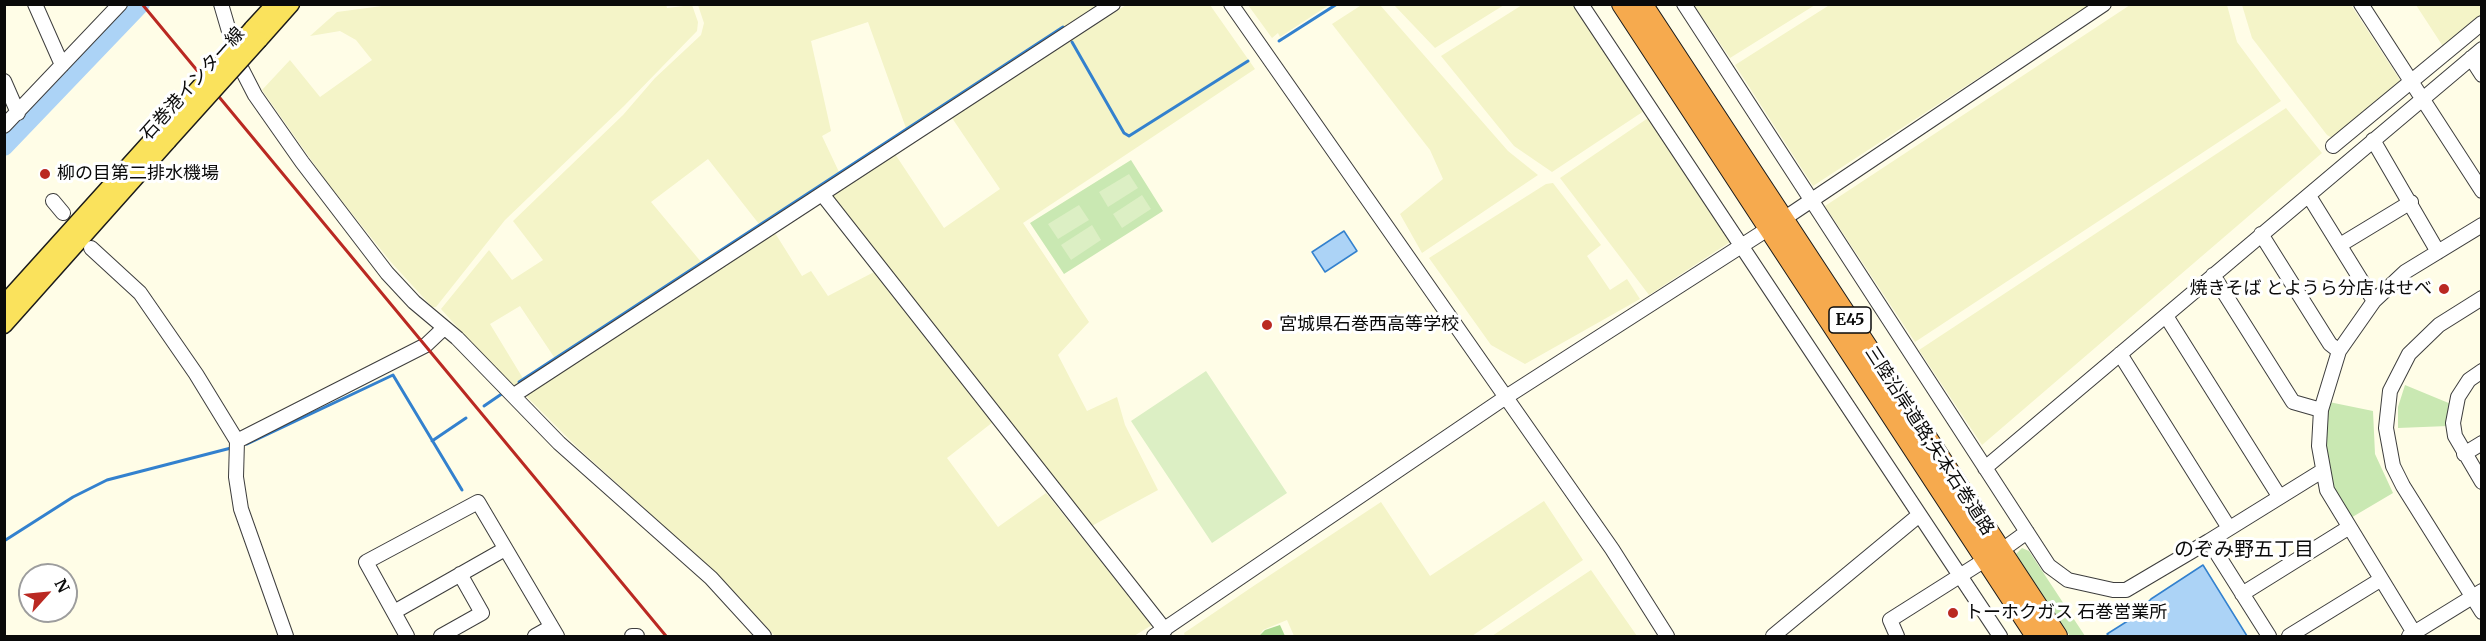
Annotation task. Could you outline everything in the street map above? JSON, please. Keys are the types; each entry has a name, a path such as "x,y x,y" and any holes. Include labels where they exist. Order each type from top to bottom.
{"highway":[{"name":"三陸沿岸道路;矢本石巻道路","path":"1622,4 2036,636"},
{"name":"三陸沿岸道路;矢本石巻道路","path":"1642,4 2057,636"}],"main road":[{"name":"石巻港インター線","path":"256,35 275,4"},
{"name":"石巻港インター線","path":"4,304 164,136 256,35 291,4"},
{"name":"石巻港インター線","path":"4,325 164,136"}],"street":[{"path":"35,4 62,65"},
{"path":"4,126 120,4"},
{"path":"221,4 238,62 271,119 387,273 414,302 514,395 559,443 711,579 764,636"},
{"path":"514,395 1113,4"},
{"path":"1231,4 1612,549 1667,636"},
{"path":"1581,4 1742,245 1918,516 2000,636"},
{"path":"1684,4 1809,201 2049,566 2062,577 2118,591 2133,588 2322,471"},
{"path":"1791,214 2104,4"},
{"path":"2361,4 2481,191"},
{"path":"2333,146 2481,23"},
{"path":"1985,468 2476,54 2481,75"},
{"path":"4,81 18,113"},
{"path":"2373,140 2438,252"},
{"path":"822,194 1160,633 1506,397 1760,234"},
{"path":"2309,196 2374,301"},
{"path":"53,201 63,213"},
{"path":"2340,245 2411,202"},
{"path":"2477,594 2413,635 2327,490 2322,471 2321,410 2339,351 2374,301 2405,272 2481,225"},
{"path":"2261,234 2330,344 2339,351"},
{"path":"91,248 146,300 196,374 237,441 236,477 241,509 286,636"},
{"path":"2213,275 2293,402 2321,410"},
{"path":"2481,298 2439,325 2409,354 2390,391 2386,428 2393,466 2403,486 2477,594 2481,612"},
{"path":"2166,316 2279,496"},
{"path":"237,441 426,345 444,328"},
{"path":"2120,354 2229,528"},
{"path":"2481,371 2469,380 2455,409 2455,436 2481,482"},
{"path":"2464,454 2481,443"},
{"path":"407,636 366,562 478,502 554,632 536,636"},
{"path":"1773,636 1918,516"},
{"path":"2242,594 2348,528"},
{"path":"2009,544 2027,532"},
{"path":"2209,541 2269,636"},
{"path":"394,612 505,549"},
{"path":"1896,636 1890,620 1977,565"},
{"path":"441,636 482,613 460,574"},
{"path":"2289,636 2380,580"},
{"path":"632,636 637,636"}],"green space":[{"path":"397,4 666,4 667,8 692,5 698,22 697,31 624,106 505,220 436,307 432,307 390,261 326,181 262,90 290,60 320,97 372,60 356,40 340,31 310,36 337,12"},
{"path":"1363,4 1380,5 1508,151 1538,175 1422,253 1400,214 1443,179 1430,150 1332,24"},
{"path":"1831,4 2090,5 1813,186 1735,65"},
{"path":"698,5 1100,5 907,131 868,22 811,41 831,131 822,136 839,172 759,224 708,159 651,202 702,263 556,360 520,306 490,324 524,380 512,388 441,309 489,250 512,280 543,260 513,221 623,115 655,78 701,35 704,23"},
{"path":"1126,5 1210,5 1255,69 1023,223 1089,322 1058,355 1087,411 1117,397 1125,425 1158,490 1088,528 830,196 895,154 944,228 1000,189 952,118"},
{"path":"1248,5 1329,5 1280,37 1278,33 1272,38"},
{"path":"1394,5 1504,5 1435,48"},
{"path":"1522,5 1574,5 1644,111 1552,172 1514,146 1441,56"},
{"path":"1694,5 1815,5 1730,58"},
{"path":"2130,5 2227,5 2237,42 2281,101 1915,342 1825,206"},
{"path":"2242,5 2351,5 2402,83 2334,139 2327,135 2252,38"},
{"path":"2416,5 2481,5 2481,17 2444,48"},
{"path":"2286,108 2322,153 1982,445 1919,350"},
{"path":"1648,118 1730,242 1649,295 1560,178"},
{"path":"1131,160 1163,211 1064,274 1030,223"},
{"path":"1129,174 1138,188 1108,207 1099,192"},
{"path":"1553,183 1601,245 1587,256 1610,290 1627,279 1640,299 1525,364 1491,345 1429,258 1546,184"},
{"path":"1142,195 1151,209 1122,228 1113,214"},
{"path":"1079,205 1089,220 1058,239 1048,224"},
{"path":"1092,225 1101,240 1071,260 1061,245"},
{"path":"775,233 802,276 811,271 828,296 874,272 993,422 947,458 998,527 1046,493 1152,625 1134,636 775,636 721,578 578,448 524,394"},
{"path":"1206,371 1287,493 1212,543 1131,421"},
{"path":"2405,385 2451,404 2448,426 2398,428 2398,407"},
{"path":"2329,402 2373,411 2375,454 2393,493 2349,519 2333,491 2325,454"},
{"path":"1544,501 1583,560 1472,636 1294,636 1287,620 1263,630 1259,636 1185,636 1184,633 1381,502 1430,576"},
{"path":"2022,548 2029,551 2085,636 2070,636 2016,554"},
{"path":"1591,570 1637,636 1492,636"},
{"path":"1280,625 1285,636 1259,636 1265,630"}],"water":[{"path":"1344,231 1357,251 1325,272 1312,252"},
{"path":"2203,565 2247,636 2109,636 2107,634 2134,617 2151,599"}],"waterway":[{"path":"4,147 141,4"},
{"path":"1279,41 1337,4"},
{"path":"519,382 1063,27"},
{"path":"1072,42 1124,133 1129,136 1248,61"},
{"path":"247,444 393,375 462,490"},
{"path":"484,406 503,393"},
{"path":"432,441 466,418"},
{"path":"4,541 73,497 107,480 231,448"}],"railway":[{"path":"142,4 666,636"}],"place":[{"name":"柳の目第二排水機場","path":"45,174"},
{"name":"焼きそば とようら分店 はせべ","path":"2444,289"},
{"name":"宮城県石巻西高等学校","path":"1267,325"},
{"name":"トーホクガス 石巻営業所","path":"1953,613"}],"district":[{"name":"のぞみ野五丁目","path":"2244,550"}]}
